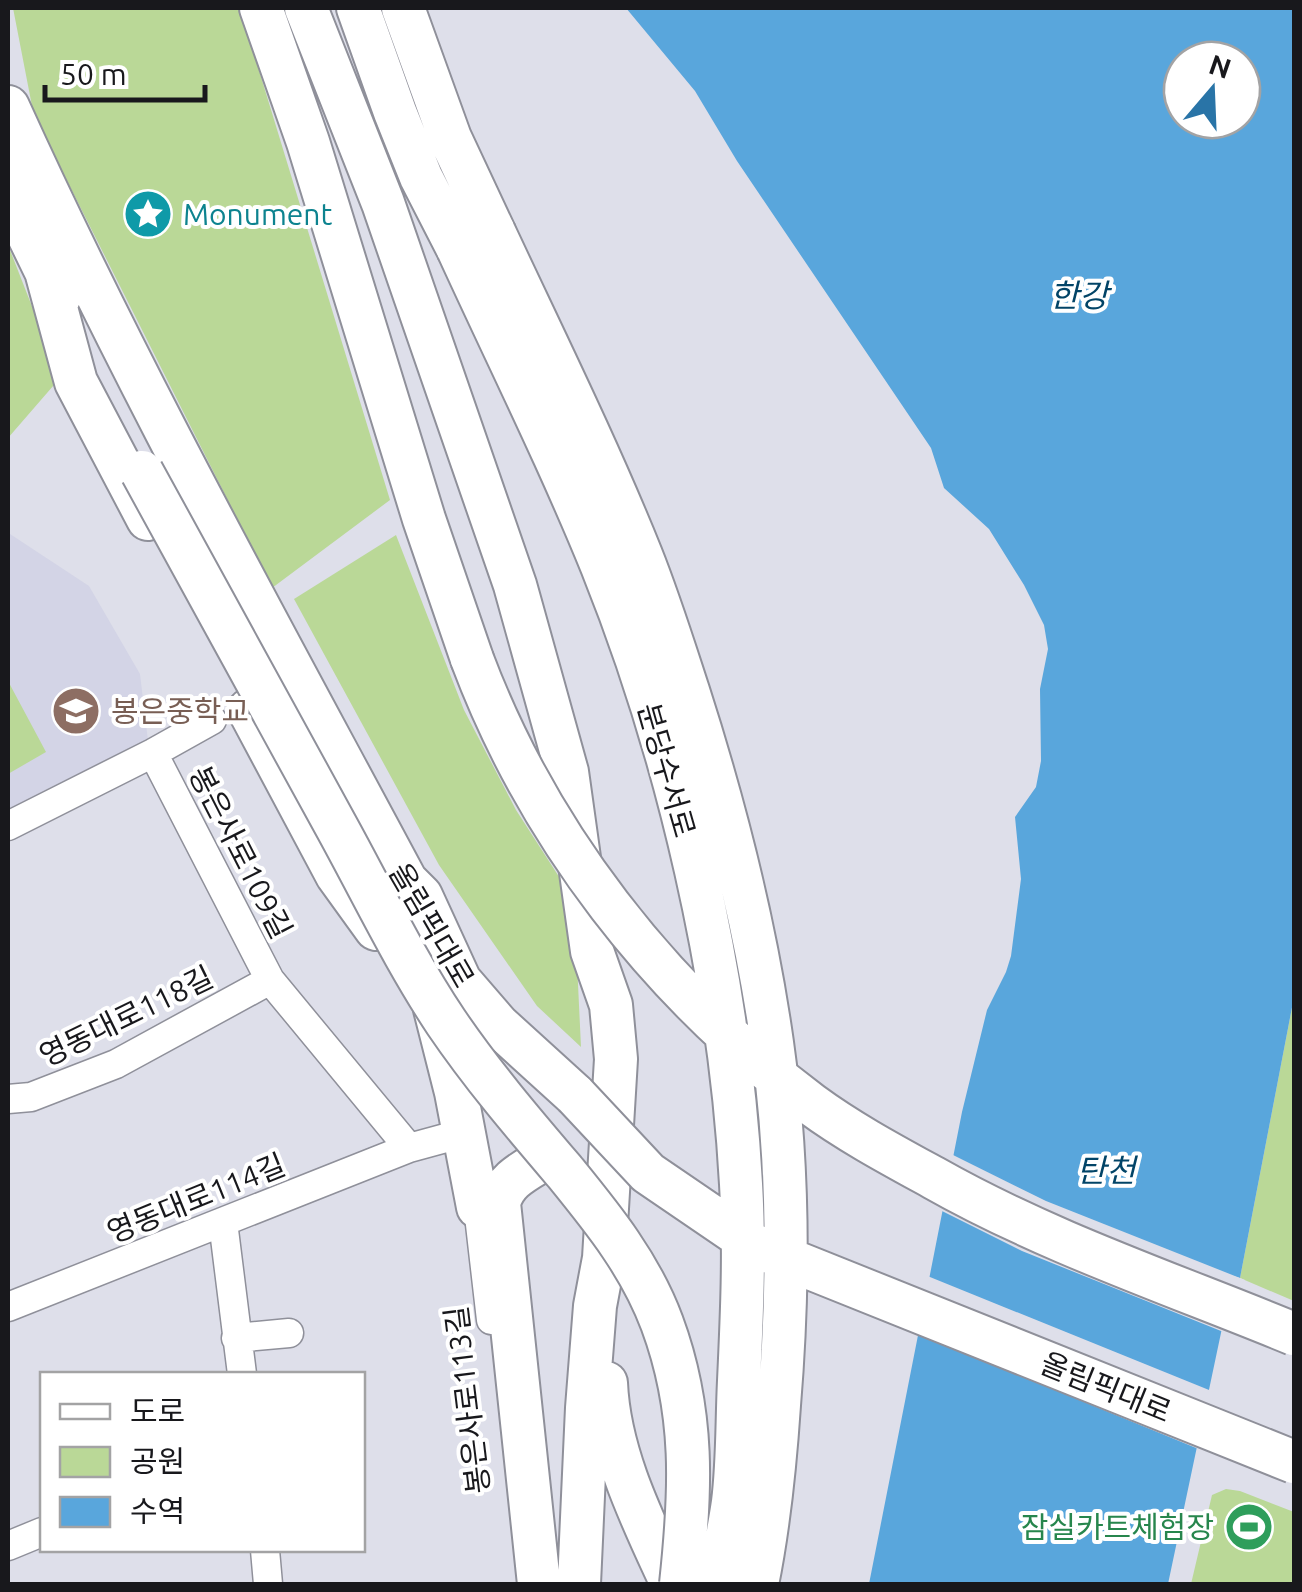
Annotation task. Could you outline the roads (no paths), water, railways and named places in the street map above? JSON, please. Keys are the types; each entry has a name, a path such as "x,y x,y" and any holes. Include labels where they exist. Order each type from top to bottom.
{"highway":[{"path":"261,8 308,142 424,519 490,706 524,775 611,907 663,970 813,1106 936,1180 1006,1215 1294,1334"},
{"path":"306,8 383,204 514,585 567,772 592,951 611,1005 616,1060 604,1258 594,1323 579,1584"},
{"name":"분당수서로","path":"358,8 421,177 458,248 602,568 664,750 691,851 721,1006 741,1183 744,1271 733,1500 718,1584"},
{"name":"분당수서로","path":"403,8 450,138 642,557 711,762 746,899 772,1043 786,1249 778,1424 757,1584"},
{"name":"올림픽대로","path":"8,107 63,230 149,402 406,881 421,896 460,981 498,1026 576,1095 648,1172 754,1246 1294,1462"},
{"path":"8,174 21,220 142,472 392,935 446,1023 606,1222 648,1288 663,1326 686,1418 690,1469 681,1584"},
{"path":"46,272 76,382 336,875 435,1010"},
{"path":"406,881 478,1207"},
{"path":"539,1584 499,1203 502,1190 509,1180 548,1156 691,1222 754,1246"},
{"path":"604,1258 610,1308 606,1387 609,1412 628,1481 672,1584"}],"street":[{"name":"봉은사로109길","path":"8,826 212,720"},
{"name":"봉은사로109길","path":"153,753 270,980"},
{"name":"영동대로118길","path":"8,1098 31,1096 116,1064 270,980"},
{"path":"270,980 409,1148"},
{"name":"영동대로114길","path":"8,1307 409,1148 464,1133"},
{"name":"봉은사로113길","path":"478,1207 521,1584"},
{"path":"223,1222 242,1372"},
{"path":"236,1338 290,1332"},
{"path":"8,1546 40,1533"},
{"path":"265,1552 268,1584"}],"water":[{"path":"626,8 1294,8 1294,997 1240,1278 1233,1276 1168,1584 869,1584 962,1112 987,1010 1011,956 1021,879 1015,817 1036,787 1041,761 1040,689 1048,649 1044,625 989,529 944,488 931,448 737,161 695,91"}],"place":[{"name":"Monument","path":"148,214"},
{"name":"봉은중학교","path":"76,711"},
{"name":"잠실카트체험장","path":"1249,1527"}],"water label":[{"name":"한강","path":"1079,295"},
{"name":"탄천","path":"1106,1170"}]}
